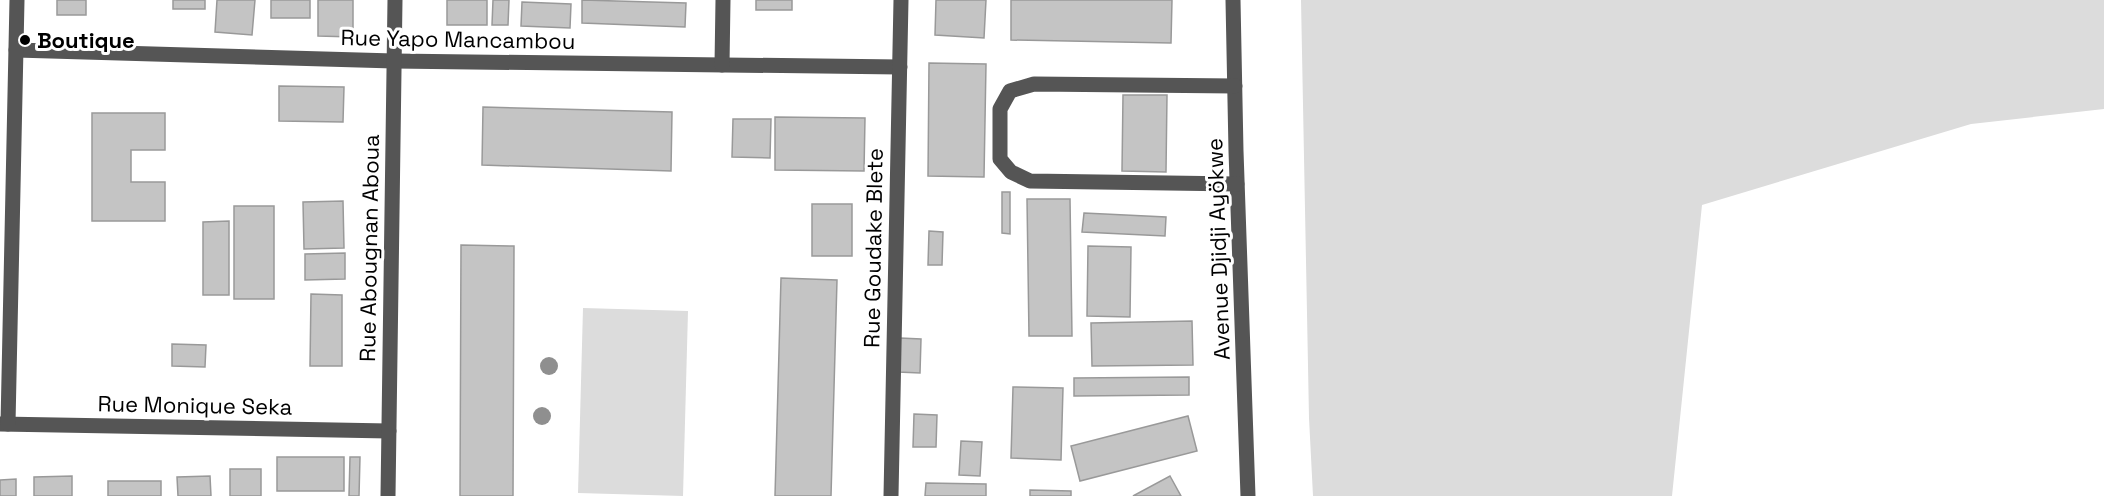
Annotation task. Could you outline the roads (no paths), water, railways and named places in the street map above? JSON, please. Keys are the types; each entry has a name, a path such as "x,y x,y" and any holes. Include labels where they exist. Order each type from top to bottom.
{"street":[{"path":"4,424 17,0"},
{"name":"Rue Abougnan Aboua","path":"388,496 395,0"},
{"path":"722,65 723,0"},
{"name":"Rue Goudake Blete","path":"891,496 901,0"},
{"name":"Avenue Djidji Ayökwe","path":"1233,0 1248,496"},
{"name":"Rue Yapo Mancambou","path":"16,50 394,61 900,67"},
{"path":"1235,86 1034,84 1010,91 1000,109 1000,159 1011,172 1030,181 1237,184"},
{"name":"Rue Monique Seka","path":"4,424 389,431"}],"place":[{"name":"Boutique","path":"25,40"}]}
